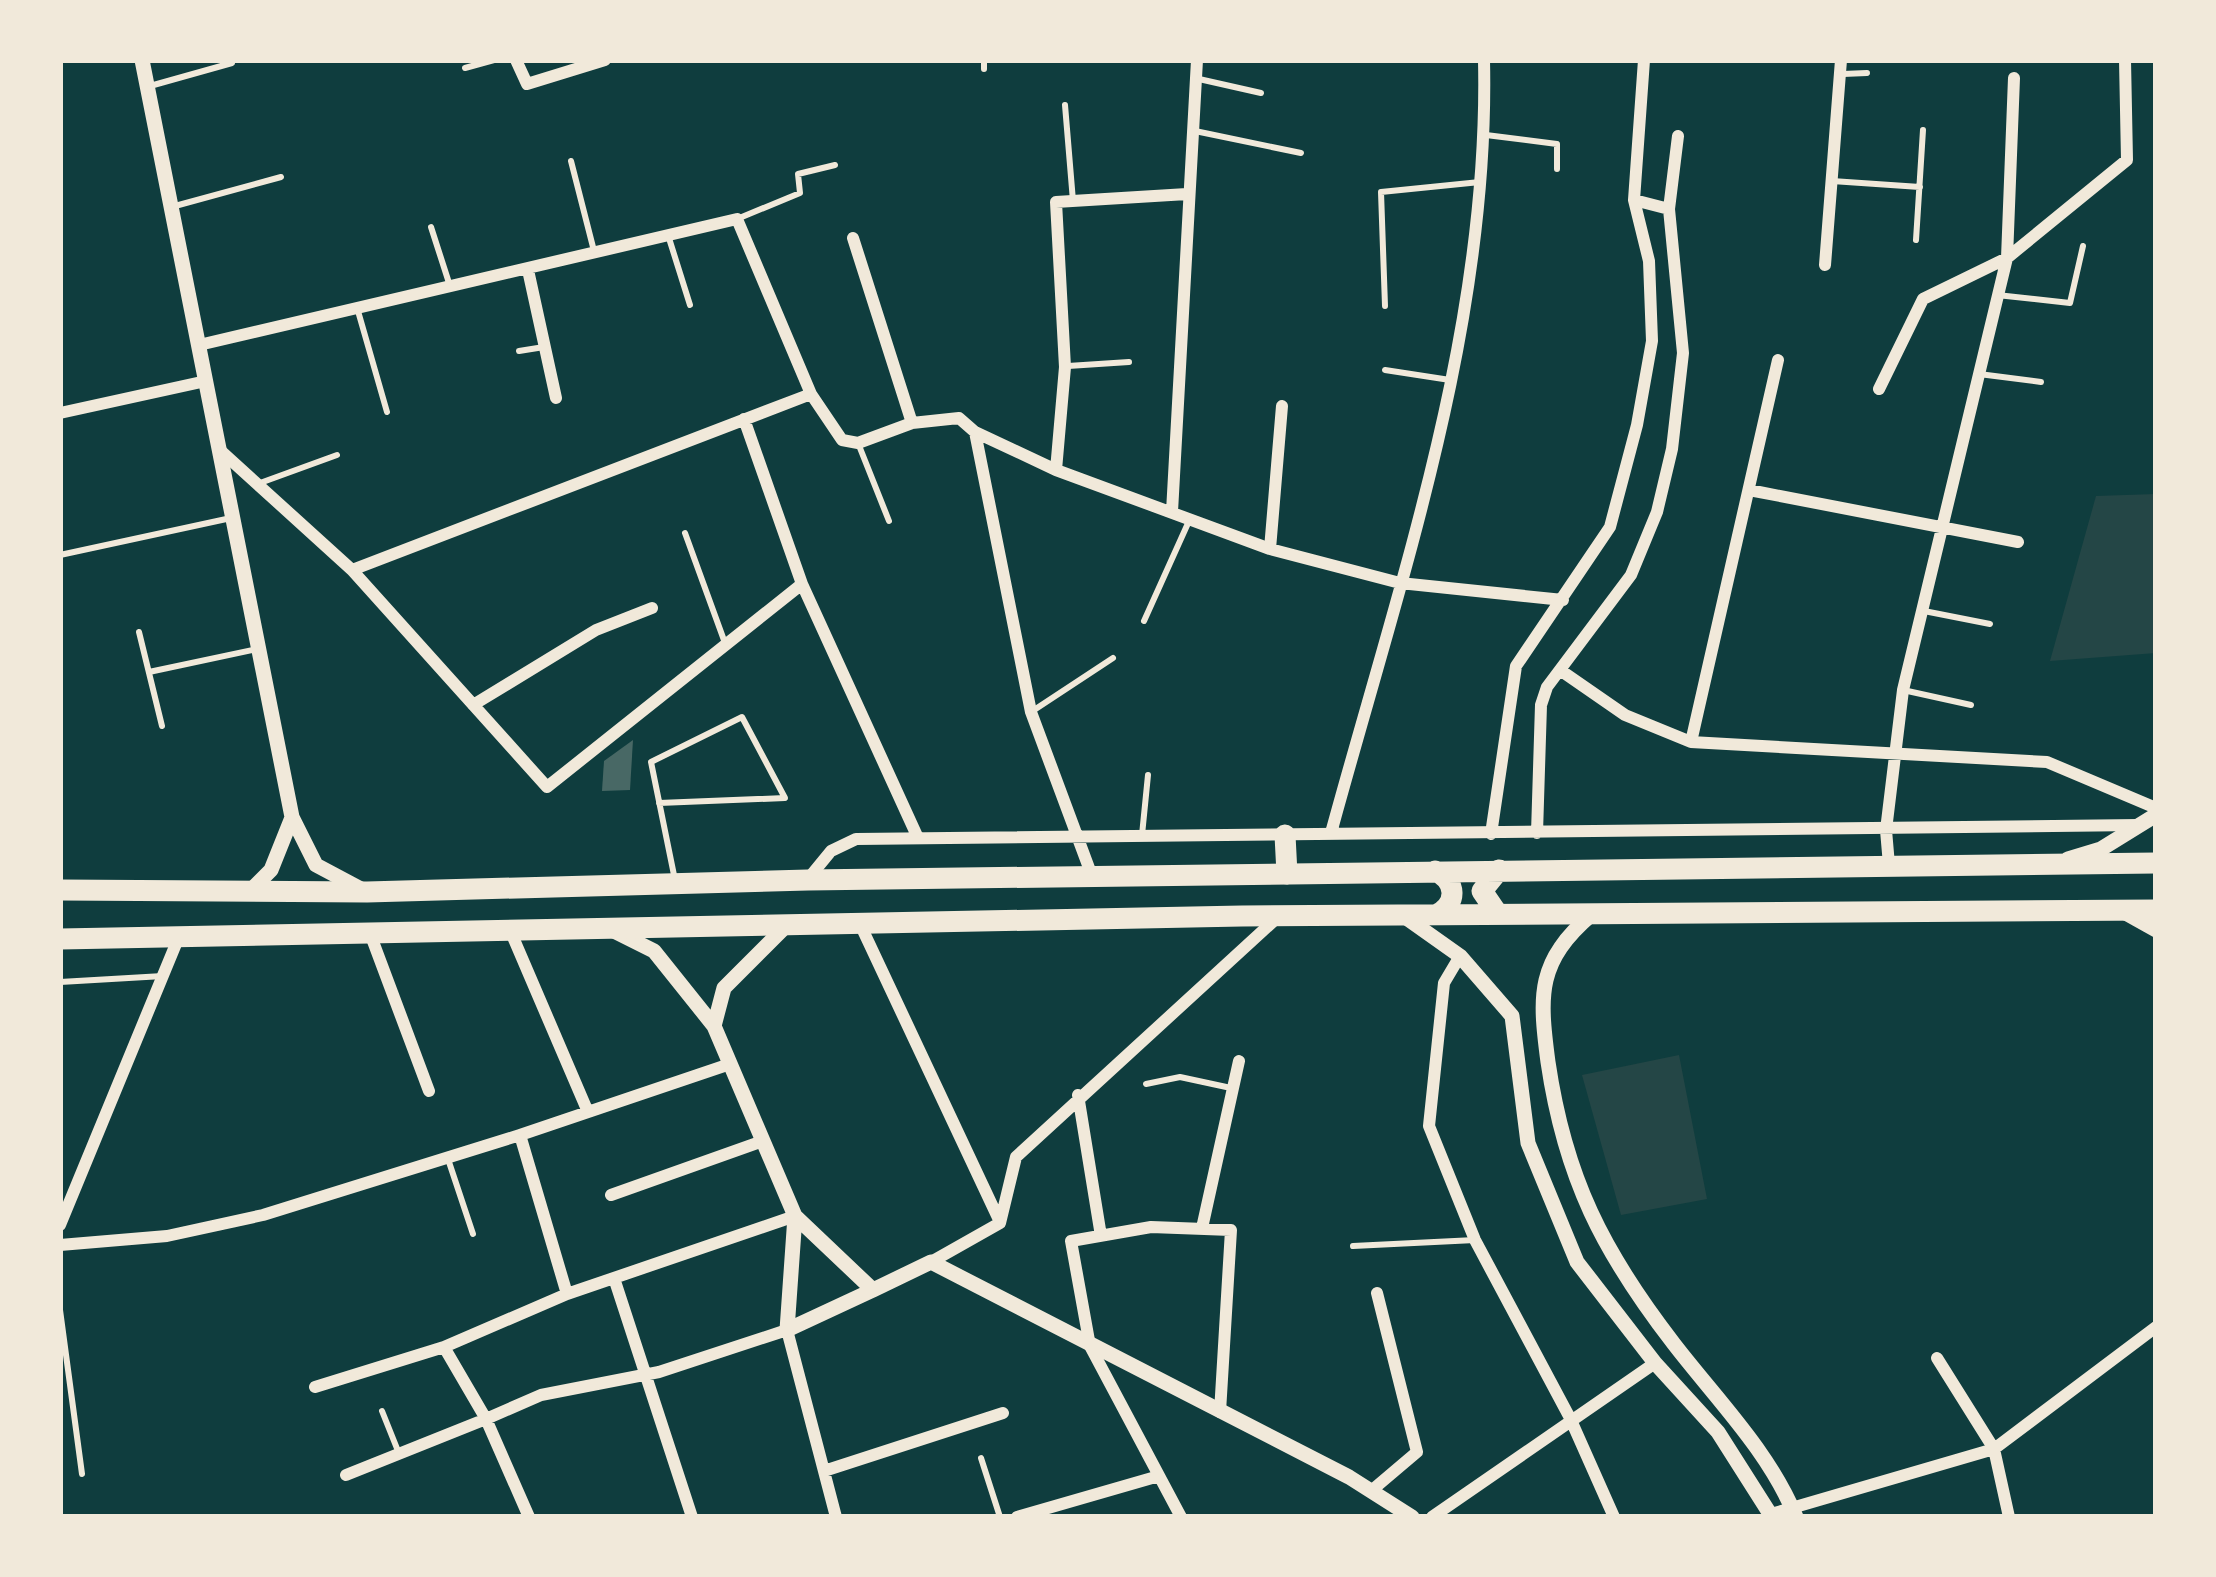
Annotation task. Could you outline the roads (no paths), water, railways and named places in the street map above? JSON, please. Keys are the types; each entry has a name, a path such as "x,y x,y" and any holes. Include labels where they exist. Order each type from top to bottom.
{"main road":[{"path":"1285,835 1287,874"},
{"path":"60,890 367,892 808,880 2156,862"},
{"path":"1497,913 1482,891 1499,870"},
{"path":"1435,871 1450,882 1453,892 1451,902 1436,915"},
{"path":"60,939 1279,916 2156,910"}],"street":[{"path":"142,60 292,817 316,866 367,892"},
{"path":"516,60 527,84 605,60"},
{"path":"1172,512 1197,60"},
{"path":"1331,833 1434,476 1484,182 1484,60"},
{"path":"1491,834 1516,666 1610,526 1637,425 1652,341 1649,261 1634,200 1644,60"},
{"path":"1880,388 1923,299 2007,258 2127,160 2125,60"},
{"path":"1825,265 1840,67"},
{"path":"1888,866 1886,830 1904,690 1994,295 2007,258 2014,79"},
{"path":"1537,833 1541,705 1560,670 1631,575 1657,512 1672,449 1683,353 1669,208 1678,136"},
{"path":"1056,470 1065,367 1057,202 1187,194"},
{"path":"1634,200 1669,208"},
{"path":"199,345 737,219 811,394 842,440 858,443 912,423 959,418 975,432 1056,470 1270,549 1400,583 1563,600"},
{"path":"853,238 912,423"},
{"path":"528,270 556,398"},
{"path":"1691,742 1778,360"},
{"path":"60,413 206,381"},
{"path":"352,570 811,394"},
{"path":"1270,549 1282,406"},
{"path":"744,419 802,584 918,838"},
{"path":"975,432 1031,712 1092,876"},
{"path":"221,452 352,570 547,787 802,584"},
{"path":"1749,490 2018,542"},
{"path":"473,705 596,629 652,608"},
{"path":"1560,670 1625,715 1691,742 1893,757 2048,762 2151,816"},
{"path":"808,880 831,851 856,839 1886,830 2151,816"},
{"path":"2058,862 2101,848 2151,816"},
{"path":"250,891 271,870 288,839 292,817"},
{"path":"2119,910 2156,930"},
{"path":"1593,914 1564,939 1545,973 1541,1012 1558,1133 1604,1247 1676,1346 1738,1418 1794,1513"},
{"path":"1403,915 1460,956 1512,1016 1528,1143 1577,1262 1655,1364 1718,1432 1771,1516 1794,1513 1994,1450 2156,1327"},
{"path":"346,1475 542,1395 648,1374 787,1330 932,1262 1000,1223 1016,1157 1078,1095 1279,916"},
{"path":"860,924 1000,1223"},
{"path":"714,1027 724,988 787,925"},
{"path":"604,926 654,951 714,1027 795,1216 873,1290"},
{"path":"510,930 588,1112"},
{"path":"371,935 429,1091"},
{"path":"60,1225 178,939"},
{"path":"1460,956 1444,983 1429,1126 1474,1240 1570,1418 1614,1517"},
{"path":"1202,1228 1240,1061"},
{"path":"60,1246 205,1228 448,1159 730,1064"},
{"path":"1078,1095 1100,1236"},
{"path":"520,1135 567,1294"},
{"path":"611,1195 763,1141"},
{"path":"315,1387 444,1347 567,1294 795,1216"},
{"path":"795,1216 787,1330 836,1517"},
{"path":"1180,1517 1090,1346 1071,1241 1151,1226 1231,1230 1220,1412"},
{"path":"932,1262 1371,1491 1412,1517"},
{"path":"614,1278 692,1517"},
{"path":"1371,1491 1417,1452 1377,1292"},
{"path":"444,1347 487,1419 529,1517"},
{"path":"1937,1358 1994,1450 2009,1517"},
{"path":"1432,1517 1655,1364"},
{"path":"824,1471 1003,1413"},
{"path":"1017,1517 1159,1476"}],"lane":[{"path":"465,68 494,60"},
{"path":"147,86 232,63"},
{"path":"1840,67 1867,73"},
{"path":"1196,78 1261,93"},
{"path":"1065,105 1073,201"},
{"path":"1916,240 1923,130"},
{"path":"1191,131 1301,152"},
{"path":"1486,135 1557,144 1557,169"},
{"path":"571,161 594,253"},
{"path":"737,219 800,193 798,174 835,165"},
{"path":"172,207 281,177"},
{"path":"1832,181 1920,187"},
{"path":"1385,306 1381,192 1484,182"},
{"path":"431,227 451,288"},
{"path":"668,235 690,305"},
{"path":"1994,295 2070,303 2083,245"},
{"path":"358,310 387,412"},
{"path":"519,351 544,347"},
{"path":"1065,367 1129,362"},
{"path":"1385,370 1450,380"},
{"path":"1976,374 2041,382"},
{"path":"858,443 889,521"},
{"path":"256,484 338,455"},
{"path":"60,555 234,517"},
{"path":"1144,621 1189,521"},
{"path":"686,533 725,643"},
{"path":"1920,610 1990,624"},
{"path":"139,632 162,725"},
{"path":"149,672 260,648"},
{"path":"1031,712 1113,658"},
{"path":"1904,690 1971,705"},
{"path":"659,803 785,798 742,717 651,762 659,803 676,886"},
{"path":"1141,838 1148,775"},
{"path":"60,982 163,976"},
{"path":"1146,1084 1180,1077 1233,1089"},
{"path":"448,1159 473,1234"},
{"path":"1353,1246 1474,1240"},
{"path":"60,1310 82,1474"},
{"path":"382,1411 399,1454"},
{"path":"981,1458 1000,1517"}]}
